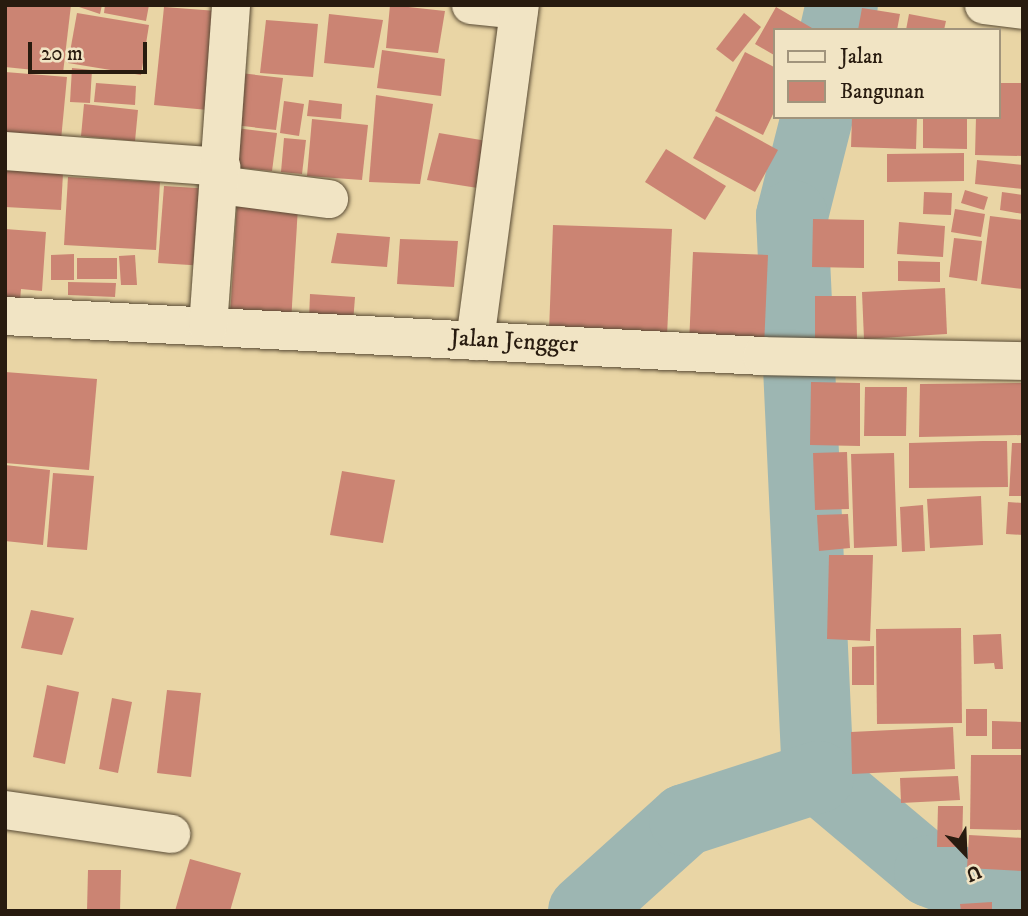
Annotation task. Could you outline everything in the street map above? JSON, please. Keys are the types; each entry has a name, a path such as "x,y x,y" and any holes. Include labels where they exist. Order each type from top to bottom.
{"street":[{"path":"208,327 231,5"},
{"path":"471,5 519,8 475,341"},
{"path":"984,5 1023,10"},
{"path":"5,151 220,176 329,199"},
{"name":"Jalan Jengger","path":"5,316 762,356 1023,361"},
{"path":"5,810 170,834"}],"building":[{"path":"5,5 71,5 63,73 5,67"},
{"path":"73,5 102,5 100,14"},
{"path":"105,5 149,5 146,21 104,13"},
{"path":"390,5 445,11 438,53 386,48"},
{"path":"164,7 217,11 208,110 154,105"},
{"path":"776,7 812,28 772,28 772,54 755,44"},
{"path":"862,8 900,14 897,28 858,28"},
{"path":"77,13 149,25 141,75 68,63"},
{"path":"744,13 761,27 733,62 716,49"},
{"path":"329,14 383,20 374,68 324,63"},
{"path":"909,14 946,21 944,28 906,28"},
{"path":"266,20 318,24 313,77 260,73"},
{"path":"382,50 445,59 441,96 377,88"},
{"path":"745,52 772,66 772,116 763,135 715,111"},
{"path":"72,68 92,70 90,103 70,102"},
{"path":"5,72 67,77 61,140 5,135"},
{"path":"240,73 283,78 276,130 234,125"},
{"path":"96,83 136,86 135,105 94,102"},
{"path":"1000,83 1023,83 1023,156 975,155 976,119 1000,119"},
{"path":"376,95 433,104 420,184 369,182"},
{"path":"309,100 342,104 341,119 307,116"},
{"path":"284,101 304,104 299,136 280,133"},
{"path":"84,104 138,110 135,141 81,136"},
{"path":"716,116 778,150 755,192 693,158"},
{"path":"312,119 368,125 362,180 307,176"},
{"path":"852,119 917,119 916,149 851,147"},
{"path":"923,119 967,119 967,149 923,148"},
{"path":"236,128 277,133 272,171 232,167"},
{"path":"439,133 493,142 484,189 427,180"},
{"path":"284,138 306,140 302,174 281,172"},
{"path":"666,149 726,186 705,220 645,182"},
{"path":"964,153 964,181 887,182 887,154"},
{"path":"977,160 1023,165 1023,189 975,184"},
{"path":"5,170 63,173 61,210 5,207"},
{"path":"68,177 160,182 156,250 64,245"},
{"path":"164,186 213,189 206,266 158,263"},
{"path":"965,190 988,197 984,210 961,203"},
{"path":"924,192 952,193 951,215 923,214"},
{"path":"1002,192 1023,195 1023,214 1000,210"},
{"path":"237,203 298,207 291,322 230,317"},
{"path":"955,209 985,214 981,237 951,232"},
{"path":"990,216 1023,220 1023,289 981,284"},
{"path":"813,219 864,220 864,268 812,267"},
{"path":"899,222 945,226 943,257 897,254"},
{"path":"553,225 672,229 667,336 549,332"},
{"path":"5,229 46,232 42,291 21,289 19,313 5,312"},
{"path":"337,233 390,237 387,267 331,263"},
{"path":"954,238 982,241 977,281 949,277"},
{"path":"400,239 458,241 454,287 397,284"},
{"path":"693,252 768,255 764,347 689,345"},
{"path":"74,254 74,280 51,280 51,255"},
{"path":"135,255 137,285 121,285 119,256"},
{"path":"77,258 117,258 117,279 77,279"},
{"path":"898,261 940,262 940,282 898,281"},
{"path":"68,282 116,283 115,297 68,295"},
{"path":"945,288 947,334 864,339 862,292"},
{"path":"310,294 355,297 353,323 309,320"},
{"path":"815,296 856,296 857,339 815,340"},
{"path":"5,372 97,379 89,470 5,463"},
{"path":"811,382 860,383 860,446 810,445"},
{"path":"1023,383 1023,435 919,437 920,384"},
{"path":"865,387 907,387 906,436 864,436"},
{"path":"1007,441 1008,487 909,488 909,443"},
{"path":"1012,443 1023,443 1023,496 1009,496"},
{"path":"847,452 849,509 815,510 813,453"},
{"path":"894,453 897,546 854,548 851,454"},
{"path":"5,465 50,470 43,545 5,541"},
{"path":"342,471 395,480 383,543 330,535"},
{"path":"53,473 94,476 87,550 47,547"},
{"path":"981,496 983,545 930,548 927,499"},
{"path":"1008,502 1023,503 1023,535 1006,534"},
{"path":"923,505 925,551 902,552 900,507"},
{"path":"848,514 850,548 819,551 817,515"},
{"path":"829,555 873,555 870,641 827,639"},
{"path":"31,610 74,618 62,655 21,648"},
{"path":"961,628 962,723 877,724 876,629"},
{"path":"1001,634 1003,669 995,669 994,663 974,664 973,635"},
{"path":"874,646 874,685 852,685 852,647"},
{"path":"47,685 79,692 65,764 33,757"},
{"path":"167,690 201,693 191,777 157,773"},
{"path":"112,698 132,702 118,773 99,769"},
{"path":"966,709 987,709 987,736 966,736"},
{"path":"992,721 1023,722 1022,749 992,749"},
{"path":"953,727 955,769 852,774 851,732"},
{"path":"971,755 1023,755 1023,830 970,829"},
{"path":"958,776 960,800 901,803 900,778"},
{"path":"938,806 963,806 962,847 937,847"},
{"path":"969,835 1023,838 1023,871 967,868"},
{"path":"190,859 241,873 230,911 175,911"},
{"path":"88,870 121,870 120,911 87,911"},
{"path":"992,902 992,911 961,911 960,904"}],"waterway":[{"path":"836,28 842,5"},
{"path":"816,119 792,216 818,777 930,871 1023,907"},
{"path":"584,911 685,820 818,777"}]}
